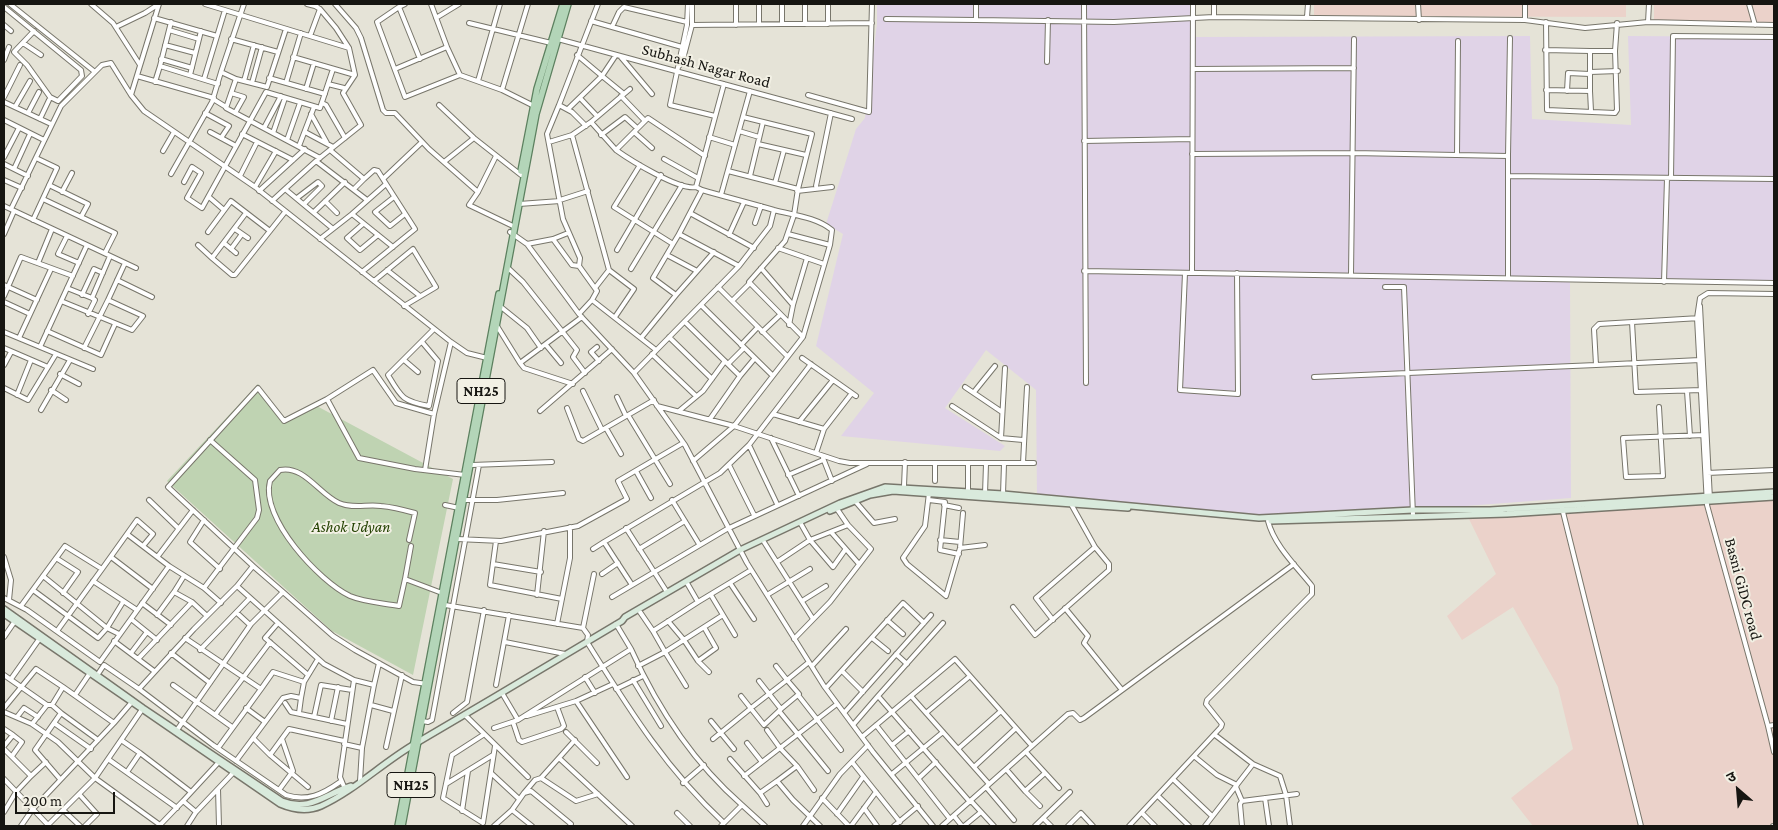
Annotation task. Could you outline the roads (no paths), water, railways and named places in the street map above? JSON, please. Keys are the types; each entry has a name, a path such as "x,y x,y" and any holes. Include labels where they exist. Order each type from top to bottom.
{"main road":[{"name":"NH25","path":"398,826 445,605 472,465 521,175 550,40 563,4"},
{"name":"NH25","path":"550,40 568,4"},
{"name":"NH25","path":"402,826 415,744 422,721 442,593 501,307 512,229 519,204 536,106"},
{"path":"620,622 625,617 667,592 740,551 866,492 885,487 904,486 968,491 985,495 1003,494 1259,518 1507,512 1774,496"},
{"path":"4,609 132,702 287,803 302,805 316,803 354,785 415,744 740,551 837,508 887,491 985,495 1268,521 1413,513"},
{"path":"1708,499 1774,492"},
{"path":"4,614 91,672 98,674 141,711 280,804 297,810 321,806 346,789"}],"street":[{"path":"10,4 95,72"},
{"path":"92,4 116,27 140,65"},
{"path":"132,95 159,4"},
{"path":"116,27 145,14 159,4"},
{"path":"205,4 349,48"},
{"path":"171,174 213,99 231,39 244,4"},
{"path":"307,4 316,5 336,28 349,48 355,75"},
{"path":"334,4 356,28 361,38 383,110 386,113 395,113 422,142 478,192"},
{"path":"405,4 377,22 405,97 460,75 502,90 536,106"},
{"path":"431,4 460,75"},
{"path":"436,18 459,4"},
{"path":"478,81 491,29 500,4"},
{"path":"502,90 527,4"},
{"path":"520,363 562,333 581,315 597,292 579,266 580,258 568,233 547,130 559,105 580,45 598,4"},
{"path":"688,4 687,22 670,105 715,116"},
{"path":"678,66 682,63 692,26 692,4"},
{"path":"736,4 736,25"},
{"path":"759,4 759,24"},
{"path":"782,4 782,24"},
{"path":"805,24 806,4"},
{"path":"828,4 828,24"},
{"path":"808,95 870,112 872,4"},
{"path":"976,4 976,20"},
{"path":"1084,4 1086,383"},
{"path":"1192,273 1193,4"},
{"path":"1214,4 1214,17"},
{"path":"1307,17 1308,4"},
{"path":"1418,4 1418,20"},
{"path":"1525,4 1525,20"},
{"path":"1648,22 1649,4"},
{"path":"1749,4 1754,25"},
{"path":"4,7 88,78"},
{"path":"399,7 420,58"},
{"path":"612,27 619,12 624,7 687,22"},
{"path":"310,36 320,9"},
{"path":"204,79 225,10"},
{"path":"886,19 1084,20 1114,22 1214,17 1307,17 1525,20 1585,28 1617,23 1648,22 1774,25"},
{"path":"154,18 217,36"},
{"path":"1047,62 1048,20"},
{"path":"591,21 682,46"},
{"path":"155,82 171,22"},
{"path":"1546,22 1546,107 1549,111 1617,111 1618,71 1615,51 1617,23"},
{"name":"Subhash Nagar Road","path":"469,23 518,36 580,45 852,119"},
{"path":"692,26 872,23"},
{"path":"4,25 11,31"},
{"path":"184,182 192,167 201,173 187,198 202,208 266,92 286,29"},
{"path":"169,30 199,39"},
{"path":"34,31 14,52 55,101 61,99 79,81 82,72"},
{"path":"190,75 201,31"},
{"path":"286,82 301,33"},
{"path":"1664,282 1673,36 1774,37"},
{"path":"1508,278 1510,38"},
{"path":"231,39 278,52"},
{"path":"1350,276 1354,39"},
{"path":"1457,155 1458,41"},
{"path":"22,43 41,55"},
{"path":"165,45 196,53"},
{"path":"244,81 254,45"},
{"path":"4,60 5,53 9,47"},
{"path":"252,83 262,47"},
{"path":"395,69 448,47"},
{"path":"1545,50 1615,51"},
{"path":"1590,51 1591,111"},
{"path":"577,55 623,95 645,121"},
{"path":"568,109 581,99 618,56 652,94"},
{"path":"293,57 355,75"},
{"path":"161,59 192,68"},
{"path":"4,234 12,210 61,106 105,63 111,63 144,110 188,143 255,187 451,342 467,353 489,359"},
{"path":"306,88 314,63"},
{"path":"4,97 20,65"},
{"path":"160,66 218,84"},
{"path":"1194,69 1354,68"},
{"path":"266,92 320,108 333,69"},
{"path":"1567,91 1568,73 1618,71"},
{"path":"221,72 236,79 267,87"},
{"path":"272,201 331,149 361,126 343,93 344,88 355,75"},
{"path":"137,76 213,99 249,121 299,146 367,200"},
{"path":"270,78 325,94"},
{"path":"226,107 236,79"},
{"path":"15,107 30,81"},
{"path":"328,84 344,88"},
{"path":"696,187 724,84"},
{"path":"549,142 572,135 586,126 630,89"},
{"path":"1546,90 1590,91"},
{"path":"721,195 750,91"},
{"path":"28,113 39,92"},
{"path":"231,93 244,97 235,112"},
{"path":"264,128 283,97"},
{"path":"274,133 283,97"},
{"path":"581,99 597,116"},
{"path":"40,119 49,100"},
{"path":"4,102 51,124"},
{"path":"287,140 300,103"},
{"path":"322,103 326,105 345,138"},
{"path":"440,105 474,138 521,175"},
{"path":"559,105 568,109 586,126"},
{"path":"299,146 314,107"},
{"path":"205,113 229,126 221,138"},
{"path":"816,186 831,113"},
{"path":"311,114 331,149 364,179"},
{"path":"601,135 625,117 637,128"},
{"path":"732,301 750,283 788,234 812,134 743,117"},
{"path":"616,150 648,118 705,156"},
{"path":"4,122 44,140"},
{"path":"590,122 616,150 640,165 682,185 689,188 696,187 744,202 819,221 831,228 833,233 802,337 734,426 693,461"},
{"path":"750,176 763,122"},
{"path":"4,157 18,128"},
{"path":"739,130 759,136"},
{"path":"163,151 174,132"},
{"path":"210,132 236,146"},
{"path":"305,132 327,143"},
{"path":"634,132 652,148"},
{"path":"14,169 30,134"},
{"path":"242,134 293,160"},
{"path":"572,135 609,270 634,289 615,317"},
{"path":"709,137 735,145"},
{"path":"444,162 474,138"},
{"path":"1084,141 1192,139"},
{"path":"240,176 258,142"},
{"path":"383,179 422,142"},
{"path":"758,144 806,155"},
{"path":"259,191 305,150"},
{"path":"775,182 784,150"},
{"path":"255,187 276,152"},
{"path":"1192,154 1353,153 1508,156"},
{"path":"496,156 469,206 512,229 527,244 581,315 634,373 683,443 727,529 810,664 862,737 933,826"},
{"path":"33,220 57,168 36,158"},
{"path":"664,158 698,178"},
{"path":"4,164 28,176"},
{"path":"640,165 614,207 673,244"},
{"path":"354,189 374,170 378,171 415,229 362,272"},
{"path":"728,171 775,182 798,190 832,187"},
{"path":"62,192 72,173"},
{"path":"617,250 661,175"},
{"path":"1508,176 1774,179"},
{"path":"4,180 22,188"},
{"path":"297,198 318,182 322,186 304,204"},
{"path":"314,212 345,182"},
{"path":"320,239 386,184"},
{"path":"49,185 88,204 81,217"},
{"path":"631,269 655,233 682,185"},
{"path":"285,189 332,228"},
{"path":"676,295 653,278 702,190"},
{"path":"519,204 560,200 588,191"},
{"path":"210,196 224,210"},
{"path":"394,197 375,212 390,226 405,214"},
{"path":"42,199 114,233 104,253"},
{"path":"208,232 231,201 270,231"},
{"path":"326,201 337,212"},
{"path":"729,235 744,202"},
{"path":"4,206 136,268"},
{"path":"755,223 761,206"},
{"path":"634,373 739,266 770,226 774,210"},
{"path":"198,245 235,275 286,212"},
{"path":"212,258 246,213"},
{"path":"690,213 754,248"},
{"path":"352,214 393,247"},
{"path":"363,224 347,238 360,250 378,235"},
{"path":"38,263 52,229"},
{"path":"235,229 248,238"},
{"path":"527,244 553,239 568,233"},
{"path":"231,249 242,234"},
{"path":"679,234 739,266"},
{"path":"788,234 830,245"},
{"path":"67,236 58,254 79,263"},
{"path":"553,239 572,265 579,266"},
{"path":"224,243 236,253"},
{"path":"40,347 87,245"},
{"path":"778,248 824,264"},
{"path":"374,281 412,249 436,287 404,306"},
{"path":"641,338 714,252"},
{"path":"667,255 697,271"},
{"path":"92,298 110,256"},
{"path":"4,296 6,286 21,257 73,276"},
{"path":"789,324 807,258"},
{"path":"84,348 125,263"},
{"path":"508,268 523,282 577,350 573,357 585,374"},
{"path":"761,268 793,305"},
{"path":"19,338 51,269"},
{"path":"82,295 94,269 103,273"},
{"path":"387,270 420,296"},
{"path":"595,288 609,270"},
{"path":"1084,271 1774,283"},
{"path":"1185,273 1180,390 1238,394 1237,274"},
{"path":"117,280 152,297"},
{"path":"750,283 802,337"},
{"path":"6,286 37,300"},
{"path":"718,287 787,356"},
{"path":"1385,287 1404,287 1413,513"},
{"path":"67,288 95,300 88,314"},
{"name":"Basni GiDC road","path":"1774,294 1708,293 1703,295 1698,302 1709,511 1774,752"},
{"path":"61,301 88,314 132,330 143,316 108,300"},
{"path":"592,300 656,350"},
{"path":"4,302 30,314"},
{"path":"701,305 772,375"},
{"path":"501,307 527,328 541,348"},
{"path":"762,332 780,315"},
{"path":"1596,365 1595,325 1698,318"},
{"path":"685,322 740,376"},
{"path":"1632,322 1634,390 1637,393 1702,390"},
{"path":"47,331 101,355 115,324"},
{"path":"497,326 524,368 573,384"},
{"path":"679,412 743,346 758,327"},
{"path":"422,342 438,361 429,406 409,402 401,398 388,375 434,329"},
{"path":"4,332 93,370"},
{"path":"669,337 712,379"},
{"path":"425,470 434,414 451,342"},
{"path":"546,345 561,363"},
{"path":"597,347 591,352 599,361"},
{"path":"4,348 48,367"},
{"path":"540,411 612,349"},
{"path":"4,365 10,352"},
{"path":"4,388 28,400 56,354"},
{"path":"652,354 696,396"},
{"path":"710,420 740,376 755,358"},
{"path":"802,358 854,394 824,429 816,454"},
{"path":"17,395 31,360"},
{"path":"41,410 60,374 70,360"},
{"path":"404,360 418,372"},
{"path":"1314,377 1700,360"},
{"path":"593,549 703,481 720,473 749,445 811,364"},
{"path":"974,392 995,366"},
{"path":"1001,438 1005,368"},
{"path":"427,684 414,682 333,636 253,566 168,487 258,388 284,421 327,399 374,370 396,403 434,414"},
{"path":"60,374 79,384"},
{"path":"799,422 833,380"},
{"path":"966,387 1002,412"},
{"path":"1023,463 1027,387"},
{"path":"51,390 66,400"},
{"path":"583,391 604,429 621,454"},
{"path":"1687,391 1690,436"},
{"path":"617,397 670,484"},
{"path":"327,399 358,458 465,475"},
{"path":"567,408 581,440 654,400"},
{"path":"657,406 734,426 816,454 822,458 838,461 869,463 1034,463"},
{"path":"952,406 1001,438 1023,440"},
{"path":"1659,408 1661,437 1663,476 1626,477 1623,438 1661,437 1690,436 1704,435"},
{"path":"773,414 824,429"},
{"path":"771,438 798,496"},
{"path":"204,588 235,549 259,514 256,484 253,477 210,440"},
{"path":"457,539 496,541 578,526 627,500 618,481 683,443"},
{"path":"749,445 777,504"},
{"path":"788,474 822,458"},
{"path":"822,458 832,481"},
{"path":"472,465 552,462"},
{"path":"904,486 905,462"},
{"path":"612,597 727,529 777,504 869,463"},
{"path":"935,463 935,481"},
{"path":"968,464 968,491"},
{"path":"985,495 986,464"},
{"path":"1003,494 1004,464"},
{"path":"422,721 432,720 479,465"},
{"path":"729,465 754,515"},
{"path":"410,540 415,513 382,506 356,507 337,503 307,478 292,470 280,470 270,481 269,500 283,529 302,556 336,587 355,598 399,606 411,546"},
{"path":"1706,473 1774,470"},
{"path":"636,471 651,498"},
{"path":"465,500 563,493"},
{"path":"930,493 925,526 903,558 907,564 946,596 959,554 963,513"},
{"path":"149,500 178,528"},
{"path":"672,500 699,544"},
{"path":"929,500 945,502 940,540 941,550 959,554"},
{"path":"855,501 874,523 895,519"},
{"path":"1013,607 1035,635 1109,570 1109,564 1095,547 1071,504"},
{"path":"445,505 459,508"},
{"path":"944,505 959,508"},
{"path":"794,638 814,619 871,549 848,525 837,508"},
{"path":"1562,508 1641,826"},
{"path":"158,556 193,510"},
{"path":"57,631 137,520 153,534 143,546"},
{"path":"204,520 190,542 220,569"},
{"path":"1129,826 1216,735 1222,724 1207,706 1206,701 1312,594 1312,586 1270,530 1268,521"},
{"path":"639,549 686,522"},
{"path":"801,524 810,540 833,567 845,550"},
{"path":"777,562 810,540 848,525"},
{"path":"557,624 570,558 570,527"},
{"path":"626,528 667,592"},
{"path":"537,595 544,531"},
{"path":"831,532 845,550 860,564"},
{"path":"127,534 169,566 204,588 220,603"},
{"path":"940,540 960,542"},
{"path":"496,541 489,584 491,586 562,599"},
{"path":"604,542 632,585"},
{"path":"764,542 814,619"},
{"path":"960,548 985,545"},
{"path":"21,606 65,546 102,569"},
{"path":"1053,620 1036,598 1095,547"},
{"path":"4,557 11,580 9,600"},
{"path":"111,557 153,589"},
{"path":"56,558 78,572 62,593"},
{"path":"602,574 618,563"},
{"path":"493,564 541,572"},
{"path":"942,826 1068,714 1073,713 1082,719 1294,564"},
{"path":"98,674 114,641 169,566"},
{"path":"139,689 185,638 237,586 253,566"},
{"path":"767,595 810,569"},
{"path":"652,631 751,570"},
{"path":"594,574 583,628 588,636 587,642 602,666 659,753 683,783 722,825 742,805"},
{"path":"43,576 107,628 119,634"},
{"path":"157,614 184,576"},
{"path":"405,579 442,593"},
{"path":"93,581 137,610"},
{"path":"730,583 754,619"},
{"path":"687,584 698,602"},
{"path":"237,586 318,659 354,680 374,685"},
{"path":"802,601 826,586"},
{"path":"33,590 98,638 124,602"},
{"path":"174,592 192,602 207,616"},
{"path":"177,730 250,625 283,592"},
{"path":"711,594 735,635"},
{"path":"4,598 21,606 57,631 279,790 293,797 310,797 326,792 340,782"},
{"path":"200,650 250,598"},
{"path":"138,659 192,602"},
{"path":"826,688 903,602 924,623"},
{"path":"142,603 171,625"},
{"path":"445,605 583,628"},
{"path":"1065,608 1088,636 1084,643 1122,690"},
{"path":"453,713 467,702 484,610"},
{"path":"640,612 686,686"},
{"path":"236,613 250,625"},
{"path":"638,666 665,652 723,614"},
{"path":"496,685 509,615"},
{"path":"844,713 931,615"},
{"path":"131,619 157,640"},
{"path":"887,620 903,634"},
{"path":"4,636 15,621"},
{"path":"668,621 698,661 709,672"},
{"path":"620,622 630,649 654,699 718,782 765,826"},
{"path":"278,623 265,638 307,674"},
{"path":"853,725 943,623"},
{"path":"698,661 716,648 704,627"},
{"path":"713,740 751,708 810,664 846,630"},
{"path":"131,653 147,632"},
{"path":"11,679 40,638"},
{"path":"185,638 200,650 261,689"},
{"path":"872,638 888,651"},
{"path":"114,641 154,671"},
{"path":"215,715 270,642"},
{"path":"504,642 565,654"},
{"path":"494,728 522,717 630,649"},
{"path":"170,654 210,683"},
{"path":"896,654 907,664"},
{"path":"299,713 304,682 307,674 318,659"},
{"path":"862,737 955,659 1032,746"},
{"path":"360,781 362,748 379,663"},
{"path":"776,666 841,750"},
{"path":"114,723 75,694 36,669 20,686 4,710 32,724 58,742 95,778 160,825 218,763"},
{"path":"842,671 863,692"},
{"path":"75,694 91,672"},
{"path":"218,748 273,672 304,682"},
{"path":"386,746 402,675"},
{"path":"522,717 576,701 643,676"},
{"path":"926,713 970,676"},
{"path":"4,677 11,679 46,705 52,705 98,740"},
{"path":"585,677 595,693"},
{"path":"346,789 340,782 354,680"},
{"path":"633,680 661,726"},
{"path":"759,681 828,771"},
{"path":"314,717 321,684 352,690"},
{"path":"173,685 232,727"},
{"path":"52,705 63,687"},
{"path":"331,721 338,688"},
{"path":"502,693 515,721 519,740 522,742 561,729 564,726 557,707"},
{"path":"741,696 764,724 798,695"},
{"path":"236,761 283,698 290,696 301,698"},
{"path":"878,696 994,826"},
{"path":"910,696 974,767 1014,820"},
{"path":"576,701 628,778"},
{"path":"21,826 32,810 60,778 91,749 132,702"},
{"path":"285,703 291,712 347,724"},
{"path":"744,776 837,704"},
{"path":"32,724 46,705"},
{"path":"370,705 393,711"},
{"path":"17,717 24,708 38,717"},
{"path":"246,708 265,722"},
{"path":"4,779 48,826 95,778 141,711"},
{"path":"958,749 1000,711"},
{"path":"60,778 35,750 61,713"},
{"path":"464,715 528,777"},
{"path":"54,722 91,749"},
{"path":"711,722 734,749"},
{"path":"876,725 952,817 963,826 981,812"},
{"path":"1768,726 1774,725"},
{"path":"974,767 1016,728"},
{"path":"4,729 22,742 12,756"},
{"path":"270,755 289,729 362,748"},
{"path":"767,730 814,790"},
{"path":"892,745 909,730"},
{"path":"566,732 597,763"},
{"path":"892,774 942,732"},
{"path":"13,735 4,748 31,776"},
{"path":"483,735 452,755 443,798 488,826"},
{"path":"1216,735 1253,764 1264,770 1279,773 1286,795 1290,826"},
{"path":"253,738 308,787"},
{"path":"282,739 293,774"},
{"path":"121,740 191,792"},
{"path":"494,826 512,810 518,798 535,780 541,778 575,740"},
{"path":"747,743 762,762"},
{"path":"803,826 822,798 868,744"},
{"path":"483,824 495,746"},
{"path":"1026,752 1058,788"},
{"path":"127,772 140,753"},
{"path":"446,784 493,755"},
{"path":"1195,757 1217,775 1236,786 1242,801 1240,804 1242,826"},
{"path":"559,758 632,826"},
{"path":"108,759 177,808"},
{"path":"730,759 767,804"},
{"path":"4,812 16,792 46,762"},
{"path":"852,762 900,822"},
{"path":"919,778 936,762"},
{"path":"1205,826 1253,764"},
{"path":"683,783 704,765"},
{"path":"760,794 797,766"},
{"path":"1006,769 1040,806"},
{"path":"462,811 468,771"},
{"path":"186,826 196,812 233,773"},
{"path":"491,773 518,798"},
{"path":"1025,791 1045,773"},
{"path":"279,790 293,774"},
{"path":"837,814 863,777"},
{"path":"541,778 576,802 598,794"},
{"path":"1174,780 1212,816"},
{"path":"777,781 820,826"},
{"path":"218,788 219,826"},
{"path":"524,792 531,791 571,826"},
{"path":"822,798 850,826 876,792"},
{"path":"1035,826 1070,792"},
{"path":"79,794 97,814 85,826"},
{"path":"1242,801 1297,794"},
{"path":"1158,796 1189,826"},
{"path":"1266,798 1269,826"},
{"path":"184,801 196,812"},
{"path":"894,826 918,806"},
{"path":"864,808 877,826"},
{"path":"63,810 80,826"},
{"path":"512,810 532,826"},
{"path":"677,813 690,826"},
{"path":"1068,826 1082,813 1093,826"},
{"path":"1142,813 1155,826"},
{"path":"1043,818 1051,826"}],"park label":[{"name":"Ashok Udyan","path":"351,527"}]}
